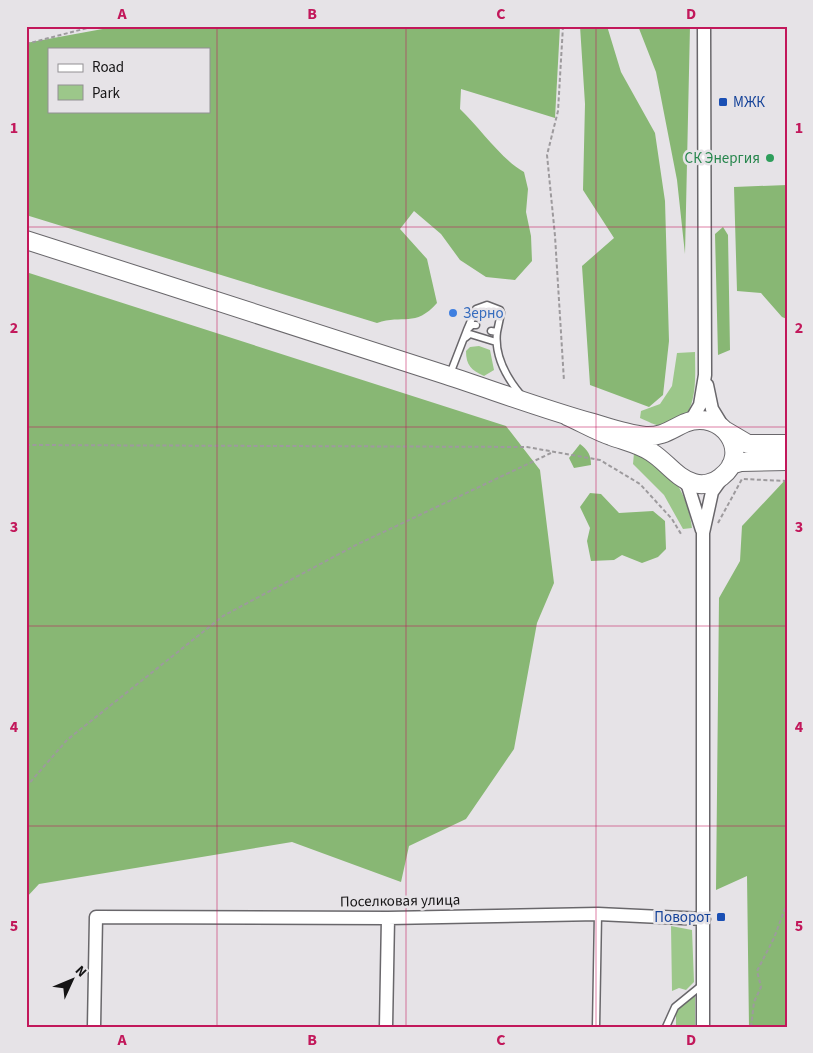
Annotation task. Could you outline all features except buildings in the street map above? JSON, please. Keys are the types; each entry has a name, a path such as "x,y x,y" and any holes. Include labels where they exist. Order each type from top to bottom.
{"main road":[{"path":"26,240 449,376 567,416 635,434 653,436 666,434 690,422 709,421 741,442 748,444 787,444"},
{"path":"567,416 608,435 650,451 687,481 698,484 716,481 741,462 787,461"},
{"path":"678,474 670,461 671,443 677,430 690,422"},
{"path":"725,430 733,444 728,470"}],"street":[{"path":"690,422 699,408 705,376 704,26"},
{"path":"705,376 712,409 725,430"},
{"path":"703,1027 703,533 712,492 728,470"},
{"path":"678,474 688,486 703,533"},
{"name":"Поселковая улица","path":"94,1027 96,917 388,918 598,914 704,919"},
{"path":"386,1027 388,918"}],"lane":[{"path":"449,376 464,338 474,322 478,306 487,305 500,310 496,326 496,342 505,373 528,404"},
{"path":"464,338 470,334 496,342"},
{"path":"596,1027 598,914"},
{"path":"666,1027 675,1007 703,985"}],"path":[{"path":"26,44 95,26"},
{"path":"563,26 558,111 547,155 555,236 564,381"},
{"path":"26,446 527,447 552,453 600,460 640,484 672,519 681,534"},
{"path":"26,787 67,740 223,616 356,544 552,453"},
{"path":"718,523 742,480 787,481"},
{"path":"751,1027 754,1002 761,987 757,970 774,938 787,903"}],"green space":[{"path":"119,26 560,26 555,118 461,89 460,109 507,159 524,172 528,189 526,212 531,236 532,261 515,280 486,277 460,260 441,234 414,211 400,229 427,259 437,303 429,311 415,318 377,323 26,215 26,43"},
{"path":"580,26 607,26 621,72 655,133 665,201 669,341 663,395 649,407 590,385 582,266 614,238 583,190 585,104"},
{"path":"638,26 690,26 685,254 677,180 656,72"},
{"path":"787,185 787,319 782,317 761,293 737,291 734,187"},
{"path":"723,227 728,235 730,350 718,355 715,234"},
{"path":"26,272 506,426 540,470 554,583 537,623 514,749 466,819 409,846 401,882 292,842 39,884 26,898"},
{"path":"479,346 490,350 494,370 484,376 470,367 466,356 466,351 470,347"},
{"path":"695,352 695,387 693,398 684,418 675,424 663,426 640,418 641,411 660,404 672,386 677,353"},
{"path":"580,444 588,453 591,465 574,468 569,458"},
{"path":"634,453 658,464 675,481 686,502 692,528 683,529 664,495 633,464"},
{"path":"787,478 787,1027 749,1027 747,876 716,890 719,598 740,561 742,526"},
{"path":"590,493 601,494 619,513 653,511 665,521 666,549 658,557 642,563 622,555 614,560 591,561 587,541 590,528 580,507"},
{"path":"671,926 692,930 694,982 686,990 679,988 672,991"},
{"path":"695,996 695,1027 676,1027 676,1010"}],"place":[{"name":"МЖК","path":"723,102"},
{"name":"СК Энергия","path":"770,158"},
{"name":"Зерно","path":"453,313"},
{"name":"Поворот","path":"721,917"}]}
